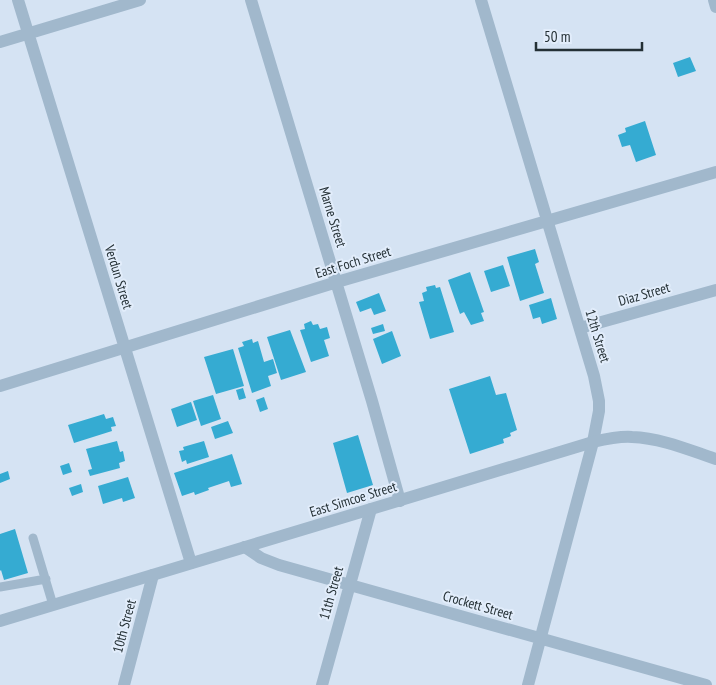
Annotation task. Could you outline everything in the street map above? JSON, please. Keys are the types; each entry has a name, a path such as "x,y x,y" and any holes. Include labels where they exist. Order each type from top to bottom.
{"street":[{"name":"Verdun Street","path":"18,0 191,563"},
{"path":"0,42 140,0"},
{"name":"Marne Street","path":"251,0 337,282 400,500"},
{"name":"12th Street","path":"481,0 580,328 599,401 593,442 528,685"},
{"path":"714,0 716,8"},
{"name":"East Foch Street","path":"0,386 337,282 716,172"},
{"name":"Diaz Street","path":"580,328 716,290"},
{"name":"East Simcoe Street","path":"0,621 593,442 633,436 665,443 716,459"},
{"name":"11th Street","path":"322,685 349,584 372,509"},
{"name":"Crockett Street","path":"245,547 261,558 279,565 706,685"},
{"name":"10th Street","path":"124,685 153,575"}],"lane":[{"path":"33,538 54,605"},
{"path":"0,587 46,579"}],"building":[{"path":"690,57 696,71 678,77 673,63"},
{"path":"645,121 656,155 636,162 630,145 622,147 618,135 626,132 625,128"},
{"path":"535,249 539,262 535,264 544,293 520,301 507,257"},
{"path":"503,265 510,286 491,292 484,271"},
{"path":"470,272 484,312 481,313 484,321 471,325 464,312 460,314 448,280"},
{"path":"435,285 436,288 440,287 454,332 430,339 419,302 424,301 422,293 427,291 426,287"},
{"path":"379,293 386,311 374,315 371,308 360,312 356,302"},
{"path":"551,298 557,319 542,324 540,317 533,319 529,305"},
{"path":"311,321 313,325 318,324 320,329 327,327 330,338 324,340 329,356 311,362 300,330 305,329 304,324"},
{"path":"383,324 385,331 373,334 371,328"},
{"path":"290,330 306,372 281,380 267,337"},
{"path":"392,331 401,356 382,364 373,339"},
{"path":"252,339 253,343 258,341 264,362 273,359 277,373 268,376 271,386 252,393 238,348 244,346 242,342"},
{"path":"233,349 244,386 216,394 204,357"},
{"path":"490,376 496,395 506,393 517,430 510,433 511,436 503,439 504,443 470,454 449,389"},
{"path":"243,388 246,398 239,400 236,390"},
{"path":"213,395 221,419 201,426 193,401"},
{"path":"264,397 268,409 260,412 256,400"},
{"path":"191,402 197,420 177,427 171,409"},
{"path":"104,414 106,419 113,417 116,426 111,427 112,431 74,443 68,425"},
{"path":"228,421 233,433 215,439 211,427"},
{"path":"358,435 373,485 347,493 333,443"},
{"path":"117,441 120,452 123,451 125,461 119,463 120,468 90,476 88,470 92,469 86,449"},
{"path":"204,441 209,457 187,464 186,460 182,462 179,451 184,450 183,447"},
{"path":"232,454 242,484 231,487 229,481 208,488 209,490 195,495 194,492 182,496 174,473"},
{"path":"69,463 72,472 63,475 60,466"},
{"path":"8,471 10,479 0,483 0,474"},
{"path":"128,477 135,498 123,502 122,498 103,504 98,486"},
{"path":"81,484 83,492 72,496 69,488"},
{"path":"15,529 28,573 4,580 0,571 0,534"}]}
